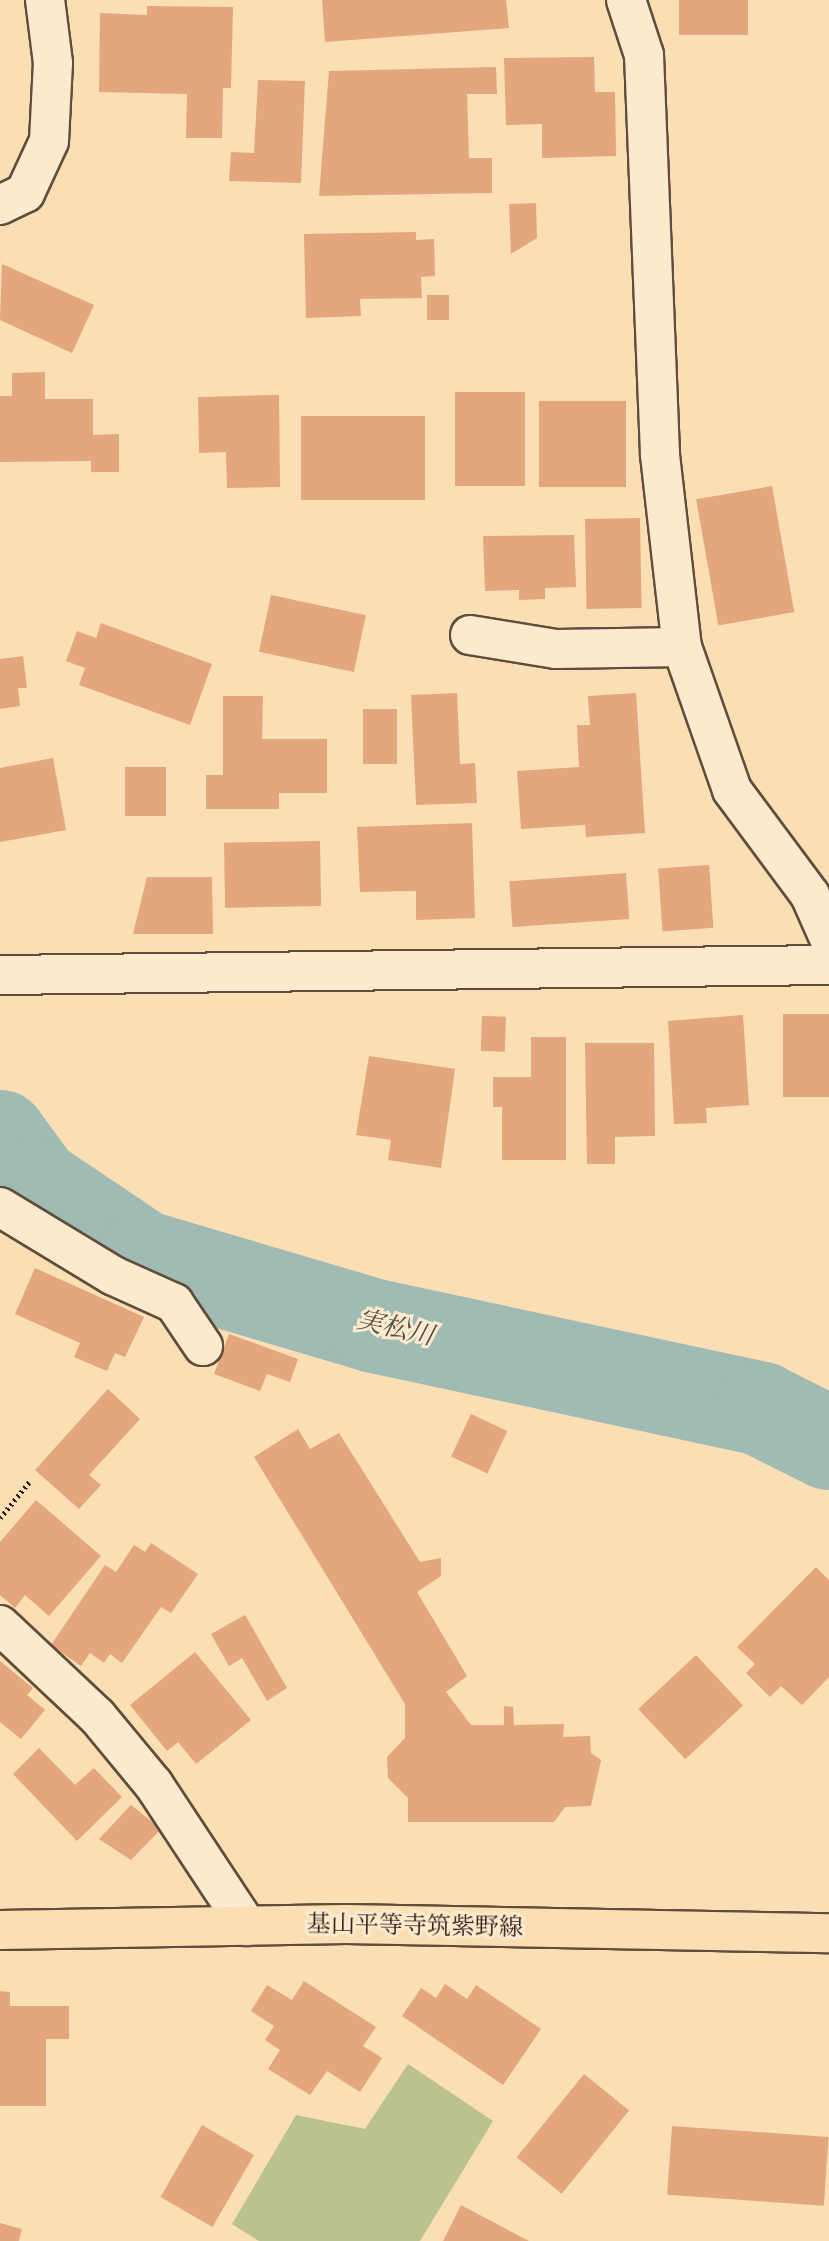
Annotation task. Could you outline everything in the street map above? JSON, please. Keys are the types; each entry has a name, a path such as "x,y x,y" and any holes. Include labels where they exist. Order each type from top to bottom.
{"main road":[{"name":"基山平等寺筑紫野線","path":"0,1930 247,1926 829,1933"}],"street":[{"path":"0,205 25,193 49,141 53,63 45,0"},
{"path":"626,0 644,55 660,455 682,647 732,790 810,895 829,938"},
{"path":"470,635 556,649 682,647"},
{"path":"0,975 829,965"},
{"path":"0,1207 114,1276 174,1303 204,1346"},
{"path":"0,1625 114,1735 247,1926"}],"path":[{"path":"0,1518 30,1481"}],"green space":[{"path":"408,2064 493,2121 420,2241 259,2241 232,2224 296,2115 365,2129"}],"building":[{"path":"322,0 506,0 509,28 325,42"},
{"path":"679,0 748,0 748,35 679,35"},
{"path":"147,6 233,7 231,88 223,88 222,138 186,138 187,94 99,92 100,13 147,15"},
{"path":"594,57 595,92 615,92 616,156 542,158 542,124 506,125 504,58"},
{"path":"496,67 497,94 467,94 469,158 492,158 492,193 319,196 329,71"},
{"path":"258,80 305,81 301,183 229,181 231,152 254,153"},
{"path":"536,203 537,238 511,254 509,204"},
{"path":"416,232 416,240 434,239 435,276 421,277 422,298 360,299 361,316 306,318 304,234"},
{"path":"2,264 94,305 72,353 0,320"},
{"path":"427,295 449,295 449,320 427,320"},
{"path":"45,372 45,399 93,399 93,435 119,434 119,472 91,472 91,461 0,462 0,396 12,396 12,373"},
{"path":"455,392 525,392 525,486 455,486"},
{"path":"279,395 280,487 227,488 226,452 199,453 198,397"},
{"path":"539,401 626,401 626,487 539,487"},
{"path":"301,416 425,416 425,500 301,500"},
{"path":"772,486 794,612 718,625 696,499"},
{"path":"640,518 642,608 587,609 585,519"},
{"path":"574,535 576,587 545,588 545,599 519,600 519,590 485,591 483,536"},
{"path":"271,595 366,615 354,672 259,652"},
{"path":"101,623 212,664 190,725 79,685 85,668 66,661 77,631 96,638"},
{"path":"23,656 27,688 18,688 20,706 0,709 0,659"},
{"path":"457,693 460,764 475,763 477,803 416,805 411,695"},
{"path":"636,693 645,833 586,837 585,825 521,829 517,771 579,767 577,725 590,725 588,696"},
{"path":"223,696 263,696 262,739 327,739 327,793 279,793 279,809 206,809 206,775 223,775"},
{"path":"363,709 397,709 397,764 363,764"},
{"path":"53,758 66,830 0,842 0,768"},
{"path":"125,767 166,767 166,816 125,816"},
{"path":"472,823 475,918 416,920 416,891 360,892 357,827"},
{"path":"320,841 321,906 225,908 224,843"},
{"path":"709,865 713,928 663,931 658,869"},
{"path":"626,873 629,919 512,927 509,881"},
{"path":"147,877 212,877 213,934 133,934"},
{"path":"783,1014 829,1014 829,1097 783,1097"},
{"path":"743,1015 749,1105 706,1108 707,1123 674,1124 668,1021"},
{"path":"482,1016 506,1017 505,1052 481,1051"},
{"path":"531,1037 566,1037 566,1160 502,1160 502,1107 493,1107 493,1077 531,1077"},
{"path":"585,1043 654,1043 655,1136 615,1137 615,1164 587,1164"},
{"path":"369,1056 455,1069 441,1168 388,1160 391,1140 356,1135"},
{"path":"35,1268 144,1317 125,1357 115,1353 107,1371 74,1357 80,1343 15,1314"},
{"path":"229,1334 298,1359 290,1382 267,1374 260,1391 214,1374"},
{"path":"108,1389 140,1419 89,1475 101,1485 79,1509 35,1470"},
{"path":"471,1414 507,1431 487,1474 451,1457"},
{"path":"298,1429 310,1449 339,1433 420,1562 441,1558 441,1576 417,1592 467,1676 446,1692 471,1725 504,1725 504,1706 513,1707 514,1725 564,1724 563,1737 590,1736 591,1753 601,1760 591,1806 565,1807 554,1822 408,1822 408,1798 388,1778 387,1757 405,1738 405,1704 254,1457"},
{"path":"36,1500 101,1556 49,1616 25,1595 15,1608 0,1595 0,1542"},
{"path":"151,1543 198,1574 171,1613 161,1607 122,1663 110,1654 104,1663 90,1653 81,1666 51,1645 105,1565 116,1572 134,1545 145,1552"},
{"path":"816,1567 829,1580 829,1677 802,1705 781,1686 770,1697 746,1673 755,1664 737,1647"},
{"path":"245,1615 287,1688 267,1701 242,1658 229,1666 211,1634"},
{"path":"195,1652 251,1720 196,1764 178,1742 167,1751 130,1705"},
{"path":"696,1655 743,1705 685,1759 638,1709"},
{"path":"0,1661 33,1688 27,1695 45,1710 21,1739 0,1722"},
{"path":"39,1748 75,1785 94,1768 122,1797 77,1841 13,1774"},
{"path":"131,1805 161,1829 131,1860 99,1839"},
{"path":"304,1981 376,2027 363,2046 382,2058 360,2092 327,2071 310,2095 268,2069 280,2050 265,2040 274,2026 251,2011 267,1985 292,2000"},
{"path":"445,1984 467,1999 476,1985 541,2029 503,2085 402,2016 421,1988 436,1998"},
{"path":"0,1991 10,1992 10,2006 69,2006 69,2039 46,2039 46,2106 0,2106"},
{"path":"584,2074 629,2111 562,2194 517,2157"},
{"path":"202,2125 254,2155 212,2227 160,2197"},
{"path":"672,2126 829,2137 824,2206 667,2195"},
{"path":"461,2205 529,2241 443,2241"},
{"path":"0,2223 22,2229 19,2241 0,2241"}],"waterway":[{"name":"実松川","path":"0,1137 35,1185 142,1257 375,1326 761,1409 829,1443"}]}
